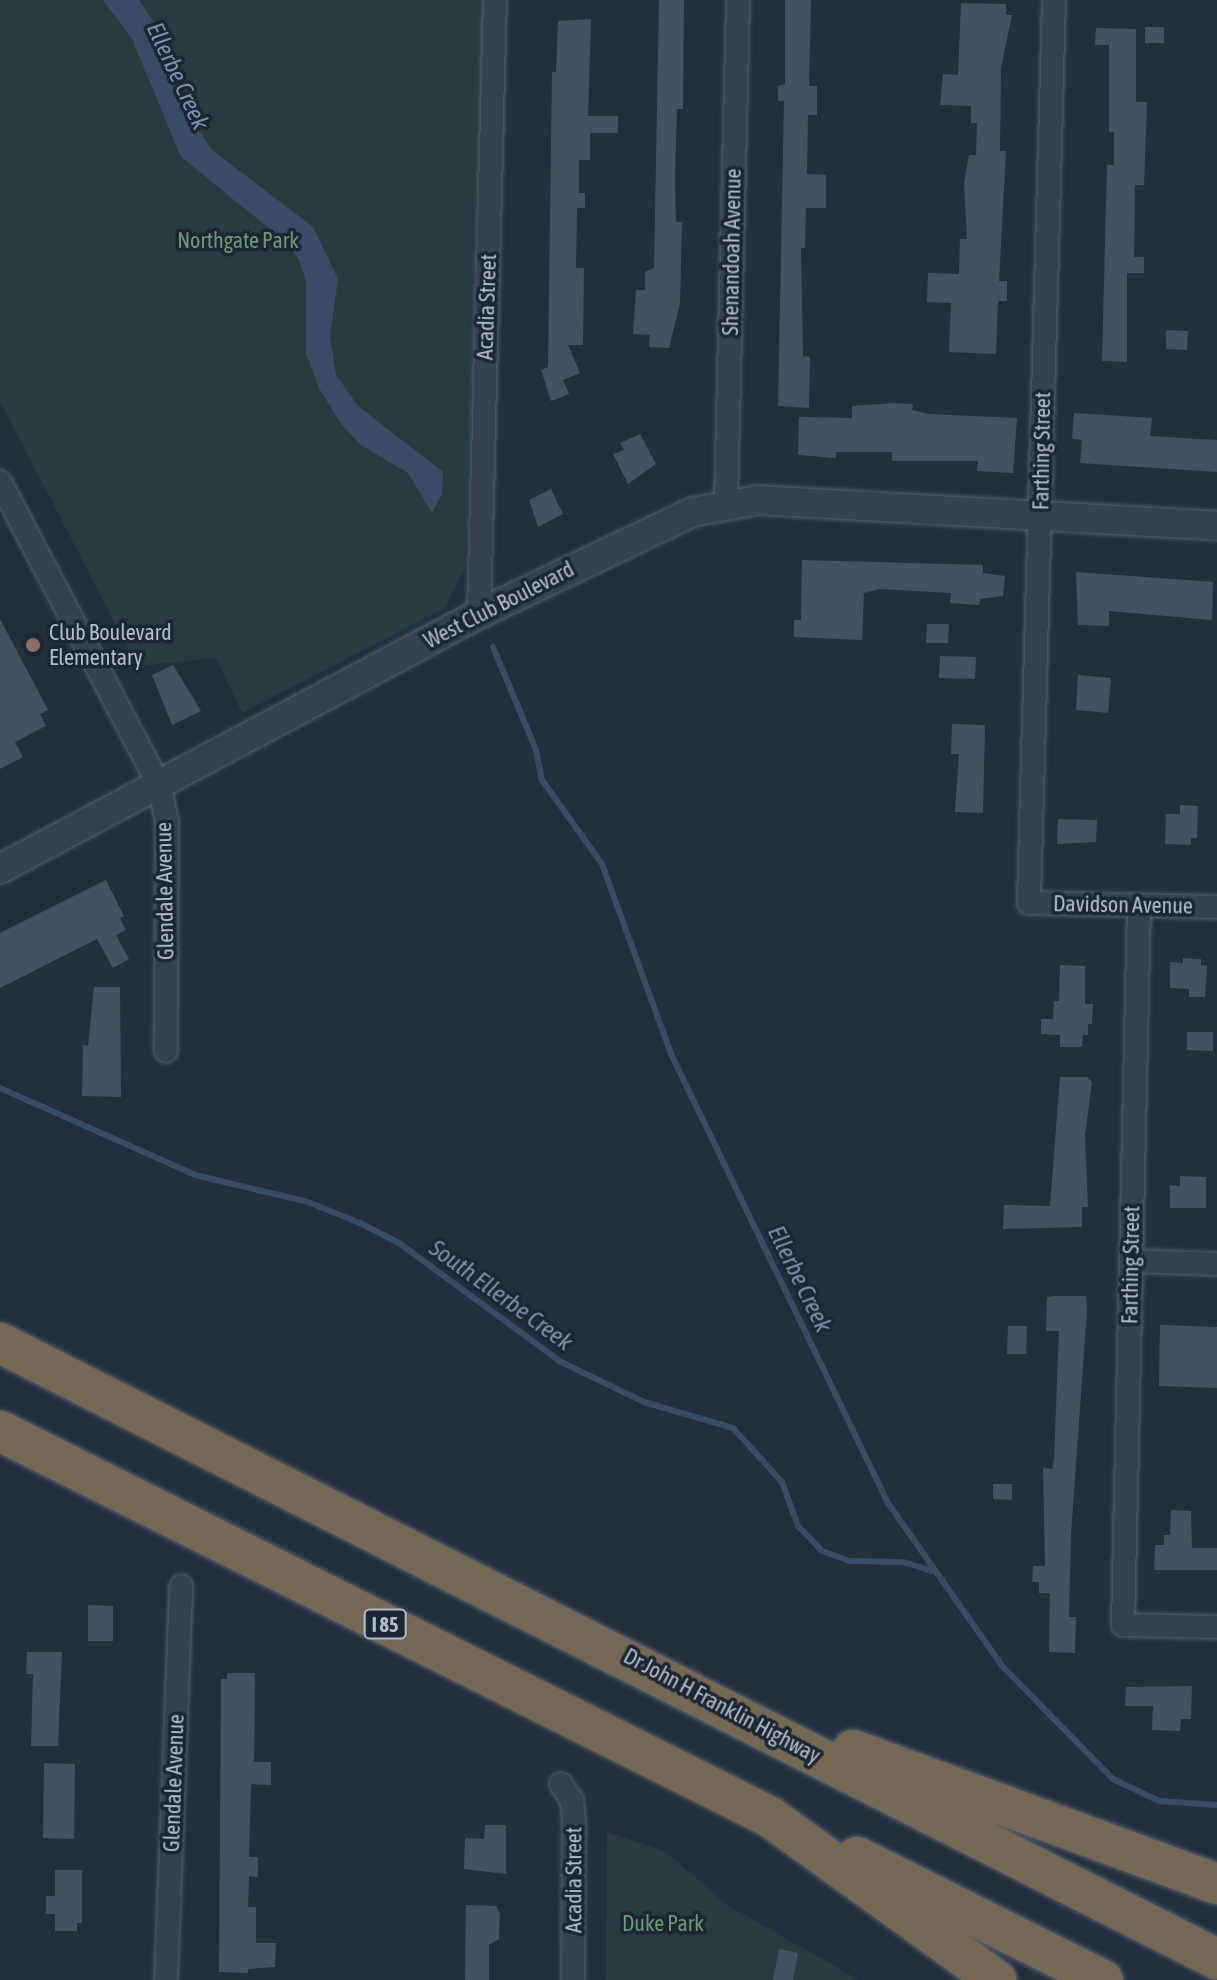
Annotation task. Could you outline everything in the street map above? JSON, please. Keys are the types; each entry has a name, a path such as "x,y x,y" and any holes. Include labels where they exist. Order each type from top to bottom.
{"highway":[{"name":"Dr John H Franklin Highway","path":"0,1343 228,1454 674,1680 973,1839 1217,1959"},
{"name":"I 85","path":"0,1431 770,1817 1103,1980"},
{"path":"674,1680 1088,1840 1217,1884"},
{"path":"770,1817 996,1980"}],"street":[{"name":"Acadia Street","path":"479,614 495,0"},
{"name":"Shenandoah Avenue","path":"726,503 738,0"},
{"name":"Farthing Street","path":"1029,903 1054,0"},
{"name":"Glendale Avenue","path":"0,482 160,787 167,822 166,1051"},
{"name":"West Club Boulevard","path":"0,869 160,787 479,614 642,532 726,503 810,501 1217,526"},
{"name":"Davidson Avenue","path":"1029,903 1217,907"},
{"name":"Farthing Street","path":"1139,905 1123,1625 1217,1627"},
{"path":"1131,1261 1217,1264"},
{"name":"Glendale Avenue","path":"166,1980 181,1586"},
{"name":"Acadia Street","path":"561,1784 572,1801 574,1821 573,1980"}],"green space":[{"name":"Northgate Park","path":"0,0 484,0 466,565 444,609 242,713 216,658 137,666 0,401"},
{"name":"Duke Park","path":"607,1832 666,1852 727,1905 859,1980 606,1980"}],"water":[{"path":"103,0 139,0 162,34 189,116 212,150 313,227 338,279 330,337 336,375 358,406 443,472 442,494 432,513 408,473 361,445 341,424 319,388 306,353 306,281 299,260 286,242 181,157 132,39"}],"building":[{"path":"659,0 684,0 683,109 677,109 675,177 676,222 682,222 680,303 669,348 649,347 650,335 633,334 636,290 645,290 645,272 654,268"},
{"path":"785,0 811,0 809,86 817,86 817,115 808,115 807,174 826,175 826,208 806,208 805,248 801,248 803,356 810,357 809,408 778,406 784,101 778,101 778,86 785,84"},
{"path":"961,3 1006,4 1006,15 1012,15 1001,68 1000,151 1006,151 999,281 1007,281 1007,301 998,301 996,354 949,352 951,303 927,302 928,273 959,274 960,239 967,239 964,183 969,155 976,155 977,123 971,123 971,106 940,105 943,74 958,75"},
{"path":"591,19 588,116 618,116 618,133 590,133 590,160 579,160 579,193 585,193 585,208 577,208 576,268 584,268 583,345 568,345 580,373 563,380 569,394 551,401 541,370 548,367 552,72 556,72 558,21"},
{"path":"1145,27 1164,27 1164,43 1145,43"},
{"path":"1096,28 1136,29 1136,102 1147,102 1144,185 1135,185 1134,257 1144,257 1144,273 1127,273 1127,362 1102,361 1107,165 1114,165 1114,132 1109,132 1109,45 1095,45"},
{"path":"1166,330 1188,331 1187,350 1166,349"},
{"path":"913,404 912,410 929,414 1017,418 1013,473 977,471 978,461 892,461 892,452 836,452 836,458 798,455 799,417 852,418 852,406"},
{"path":"1074,413 1152,418 1150,436 1217,440 1217,472 1080,463 1082,440 1072,439"},
{"path":"640,434 656,464 628,484 613,454 624,450 620,443"},
{"path":"551,489 563,514 538,527 529,500"},
{"path":"802,560 983,565 983,573 1005,576 1003,596 980,599 979,605 950,603 951,593 879,589 864,593 862,640 794,637 794,620 801,620"},
{"path":"1076,572 1213,582 1212,620 1109,611 1109,626 1078,625"},
{"path":"0,619 48,710 40,714 46,726 15,742 23,757 0,769"},
{"path":"927,624 949,624 948,643 926,643"},
{"path":"940,656 976,657 975,679 939,678"},
{"path":"173,665 201,711 172,725 152,675"},
{"path":"1078,675 1111,678 1108,713 1076,710"},
{"path":"952,724 985,725 983,813 955,812 959,754 951,754"},
{"path":"1180,805 1198,806 1197,838 1191,838 1191,845 1165,844 1166,814 1180,814"},
{"path":"1058,819 1097,820 1096,842 1057,844"},
{"path":"106,880 124,916 120,918 126,930 116,935 129,959 113,968 97,939 0,988 0,933"},
{"path":"1183,958 1201,959 1201,965 1207,966 1205,997 1189,997 1189,989 1170,988 1170,962 1183,963"},
{"path":"1060,965 1085,966 1085,1004 1093,1004 1092,1024 1088,1024 1088,1035 1083,1035 1082,1047 1060,1047 1060,1035 1041,1034 1041,1019 1053,1019 1054,1001 1059,1001"},
{"path":"94,987 120,987 121,1097 82,1096 83,1045 88,1046"},
{"path":"1187,1032 1213,1032 1213,1051 1187,1050"},
{"path":"1060,1077 1087,1077 1092,1082 1085,1135 1088,1207 1082,1207 1082,1227 1003,1229 1004,1205 1050,1206"},
{"path":"1180,1176 1206,1177 1206,1208 1170,1208 1170,1185 1180,1186"},
{"path":"1086,1296 1087,1310 1071,1534 1069,1617 1076,1617 1075,1653 1049,1652 1050,1593 1039,1593 1039,1582 1032,1582 1033,1566 1045,1566 1043,1468 1052,1469 1054,1459 1059,1331 1046,1331 1047,1297"},
{"path":"1160,1325 1217,1327 1217,1388 1159,1386"},
{"path":"1008,1326 1027,1326 1026,1354 1007,1354"},
{"path":"993,1484 1012,1484 1012,1500 993,1499"},
{"path":"1171,1510 1191,1511 1192,1548 1217,1548 1217,1570 1154,1570 1155,1545 1164,1545 1164,1535 1170,1535"},
{"path":"88,1605 113,1606 113,1641 88,1641"},
{"path":"27,1652 62,1652 58,1746 31,1746 33,1674 26,1674"},
{"path":"227,1673 255,1673 254,1762 271,1762 271,1785 251,1784 249,1857 258,1857 258,1877 249,1876 248,1907 256,1907 256,1943 276,1943 275,1967 248,1969 248,1973 219,1972 221,1679 227,1679"},
{"path":"1192,1686 1191,1719 1181,1719 1180,1731 1152,1730 1153,1706 1125,1706 1126,1687"},
{"path":"44,1763 75,1764 74,1839 43,1838"},
{"path":"485,1825 506,1825 506,1874 464,1869 465,1838 484,1839"},
{"path":"55,1870 82,1870 82,1923 77,1923 77,1931 55,1931 55,1914 46,1914 46,1896 55,1896"},
{"path":"466,1905 496,1906 500,1914 499,1939 489,1945 489,1980 465,1980"},
{"path":"779,1949 798,1953 793,1980 773,1980"}],"waterway":[{"name":"Ellerbe Creek","path":"493,647 536,750 542,780 602,864 671,1054 888,1503 1003,1667 1113,1779 1159,1801 1217,1805"},
{"name":"South Ellerbe Creek","path":"0,1088 195,1175 308,1202 399,1243 561,1362 644,1402 733,1428 782,1482 798,1526 822,1551 850,1561 903,1562 932,1571"}],"place":[{"name":"Club Boulevard Elementary","path":"33,645"}]}
